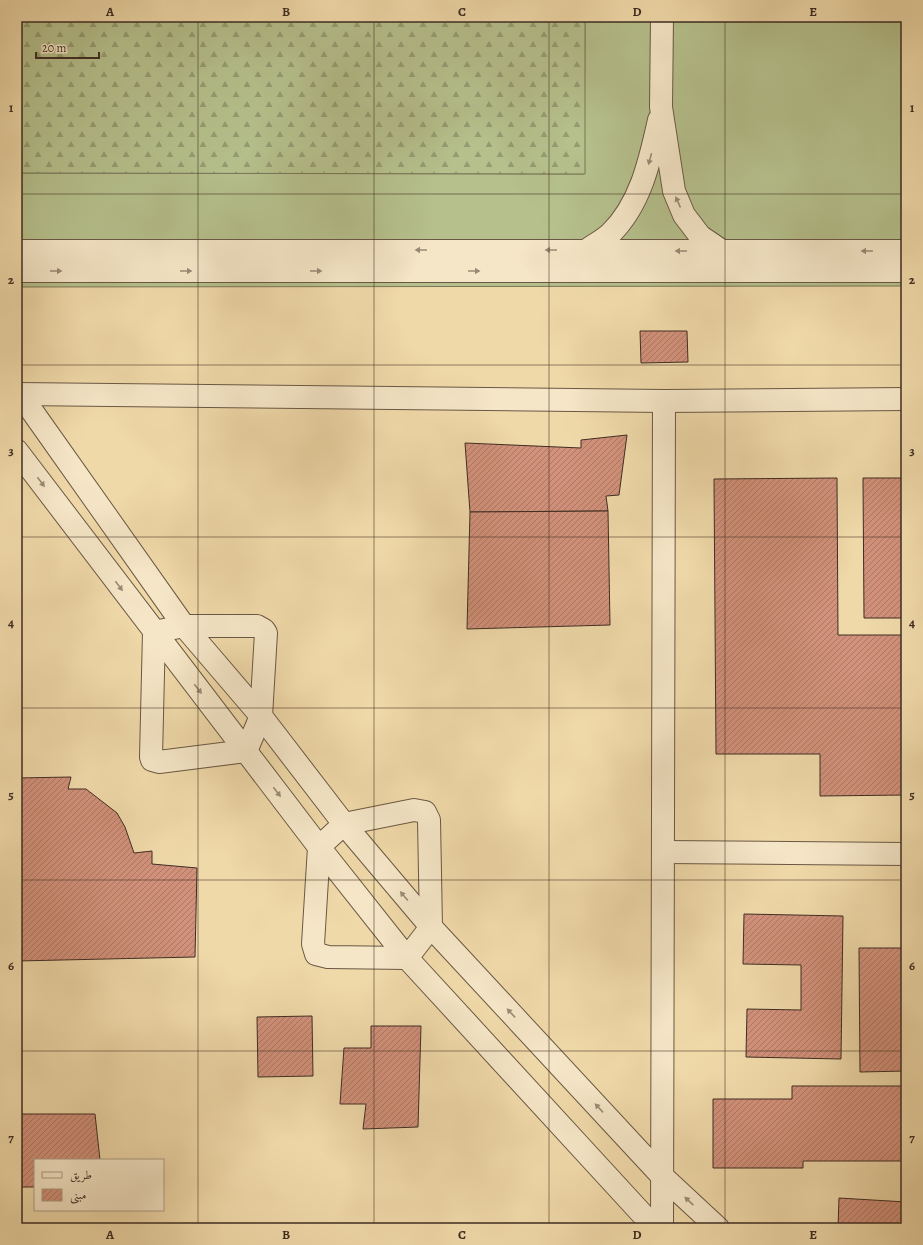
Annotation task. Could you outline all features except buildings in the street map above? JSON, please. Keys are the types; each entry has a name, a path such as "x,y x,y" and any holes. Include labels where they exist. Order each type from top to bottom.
{"street":[{"path":"662,17 661,107 674,191 684,215 700,236 722,251"},
{"path":"587,250 610,234 627,212 641,187 650,160 661,107"},
{"path":"17,251 906,251"},
{"path":"17,271 906,271"},
{"path":"18,394 664,402 906,399"},
{"path":"18,394 184,626 261,716 344,824 431,927 662,1176 718,1228"},
{"path":"662,1228 664,402"},
{"path":"17,451 318,847 407,958 656,1228"},
{"path":"154,632 184,626 257,626 264,630 266,636 261,716 246,751"},
{"path":"154,632 150,751 152,760 159,762 246,751"},
{"path":"414,810 425,812 428,816 431,927 407,958 328,958 316,954 313,944 318,847 344,824 414,810"},
{"path":"662,852 906,854"}],"green space":[{"path":"17,17 585,17 585,174 17,173"},
{"path":"585,17 906,17 906,286 17,287 17,173 584,174"}]}
